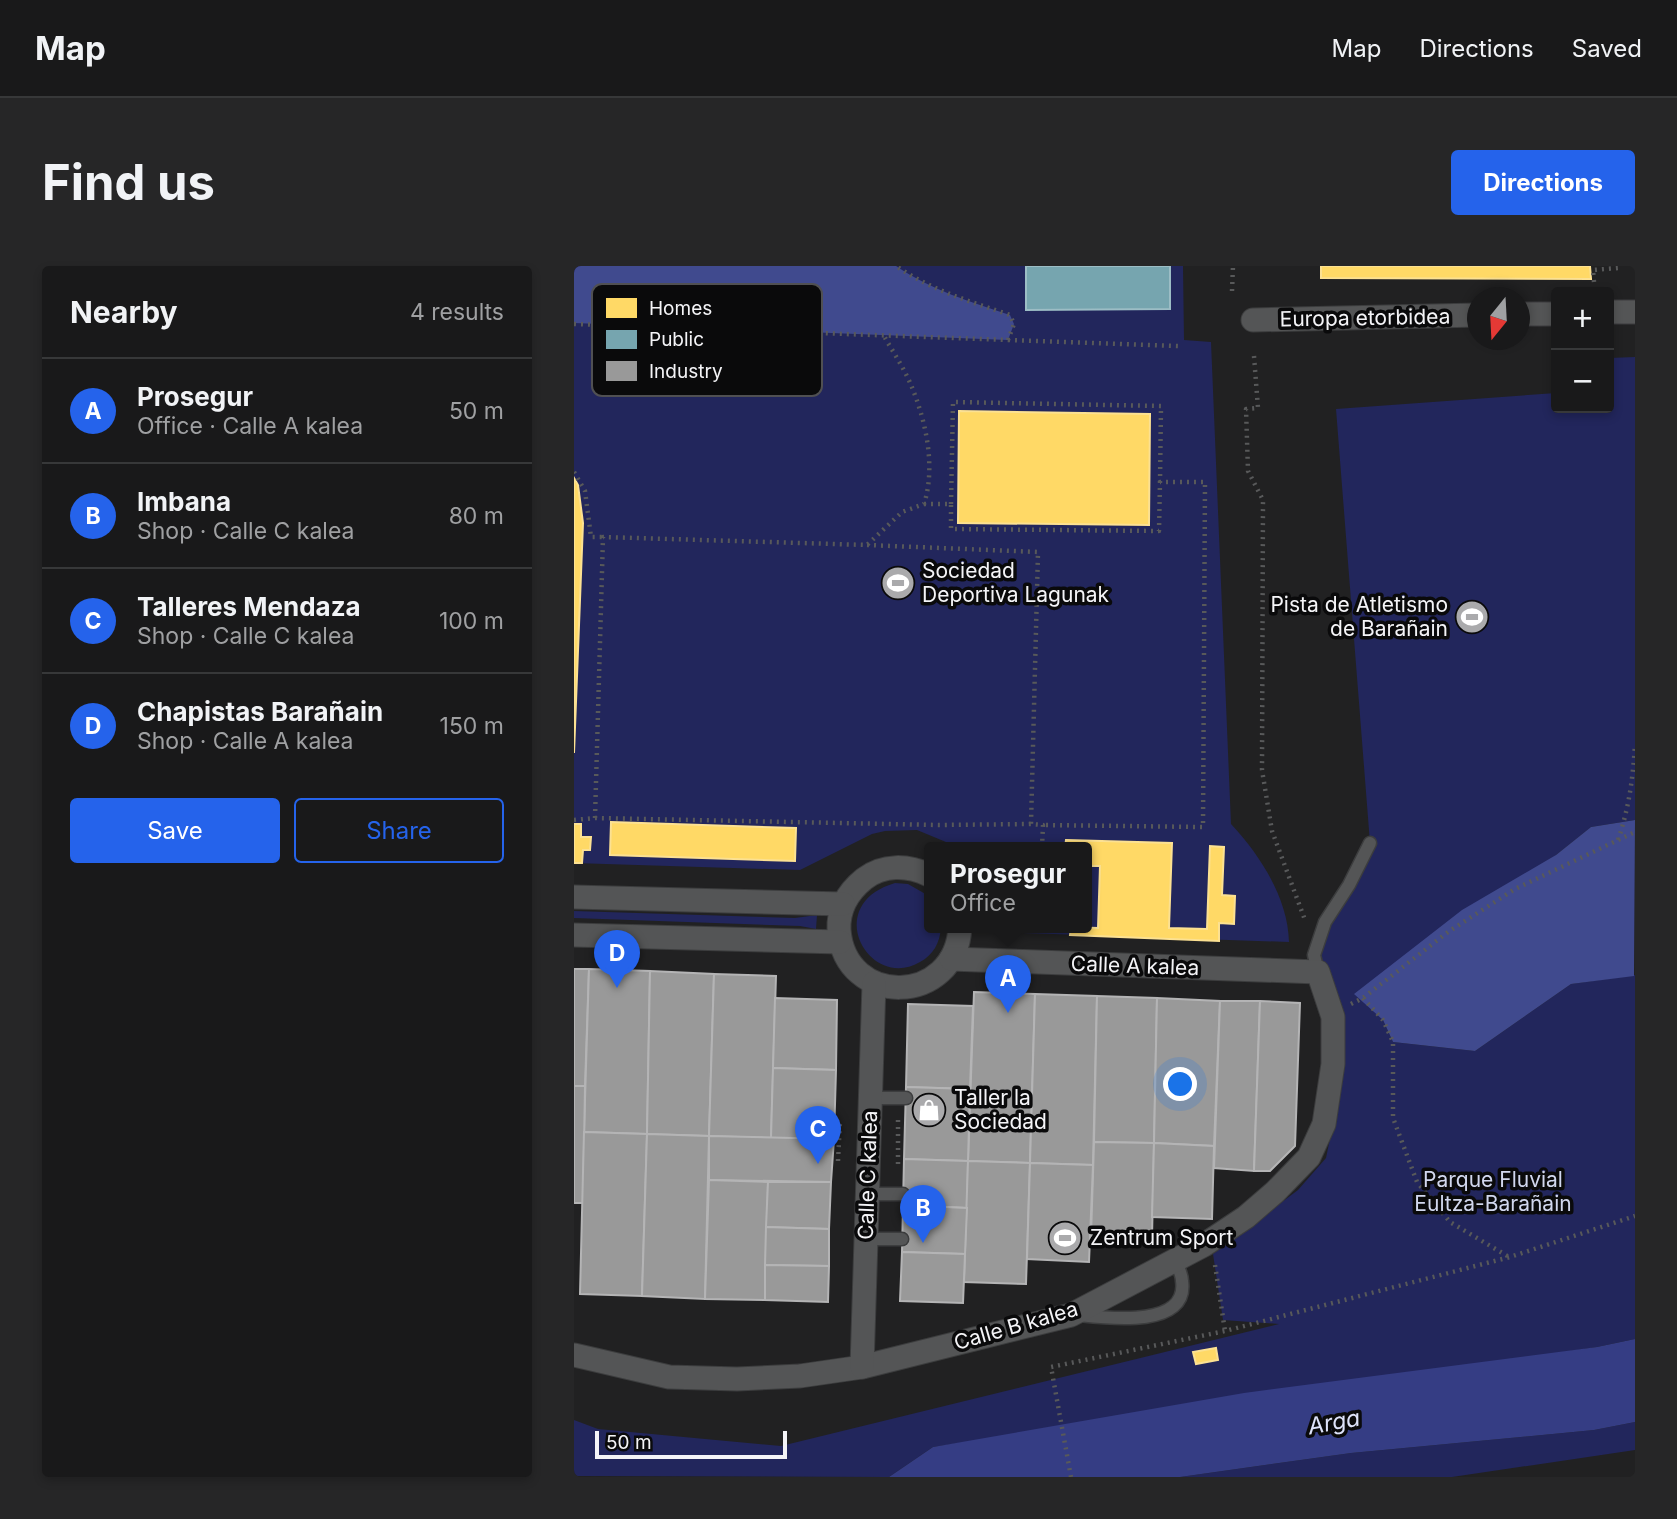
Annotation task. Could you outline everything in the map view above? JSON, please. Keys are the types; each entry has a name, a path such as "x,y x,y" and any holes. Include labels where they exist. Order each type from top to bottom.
{"street":[{"path":"1614,312 1635,312"},
{"path":"1530,314 1551,314"},
{"name":"Europa etorbidea","path":"1253,320 1467,315"},
{"path":"924,873 908,867 888,868 870,875 854,887 843,904 839,922 840,942 852,965 874,983 891,988 909,988 940,972 951,959 960,933"},
{"path":"574,897 843,904"},
{"path":"574,935 840,942"},
{"name":"Calle A kalea","path":"951,959 1316,964"},
{"name":"Calle B kalea","path":"574,1355 669,1377 737,1379 800,1376 862,1367 1071,1315 1204,1245 1246,1217 1310,1157 1324,1124 1333,1064 1333,1017 1316,964"},
{"name":"Calle C kalea","path":"862,1367 874,983"}],"lane":[{"path":"1316,964 1325,922 1349,885 1370,843"},
{"path":"870,1098 902,1103"},
{"path":"867,1194 904,1194"},
{"path":"866,1239 902,1239"},
{"path":"1071,1315 1112,1319 1147,1317 1169,1311 1180,1300 1183,1282 1175,1260"}],"path":[{"path":"896,266 918,281 946,294 1010,315 1014,324 1008,340"},
{"path":"1232,291 1233,266"},
{"path":"1594,282 1593,270 1618,266"},
{"path":"574,324 592,325"},
{"path":"822,334 1178,346"},
{"path":"884,336 911,385 926,436 930,485 924,504"},
{"path":"1254,356 1258,408 1246,409 1248,471 1262,500 1262,770 1272,831 1302,908 1316,964"},
{"path":"953,402 1161,406 1160,482 1159,531 951,529 953,402"},
{"path":"574,472 585,491 591,537 1038,552 1031,824"},
{"path":"574,820 594,818 1203,827 1205,482 1160,482"},
{"path":"867,545 902,512 924,504 951,505"},
{"path":"594,818 603,537"},
{"path":"1618,841 1628,811 1635,744"},
{"path":"1042,842 1043,825"},
{"path":"1344,1008 1363,998 1448,932 1516,889 1635,832"},
{"path":"1363,998 1383,1020 1393,1042 1393,1118 1417,1182 1450,1222 1510,1257"},
{"path":"898,1164 902,1103"},
{"path":"838,1161 839,1121"},
{"path":"1071,1477 1051,1367 1224,1331 1510,1257 1635,1216"},
{"path":"1213,1254 1224,1331"}],"green space":[{"name":"Sociedad Deportiva Lagunak","path":"574,266 1183,266 1184,340 1211,342 1231,824 1262,863 1278,894 1284,909 1289,942 1024,933 1092,933 1092,842 946,842 917,830 885,831 872,834 800,870 574,863"},
{"name":"Parque Fluvial Eultza-Barañain","path":"1635,357 1635,820 1591,827 1556,855 1383,1020 1393,1042 1475,1051 1571,984 1635,975 1635,1339 1597,1347 933,1447 889,1477 574,1476 574,1420 598,1429 781,1446 1279,1324 1223,1320 1213,1254 1298,1190 1326,1158 1344,1071 1318,972 1325,922 1370,843 1336,409 1551,393 1551,413 1614,413 1614,358"},
{"path":"895,883 908,884 924,893 924,933 940,933 929,956 901,968 884,965 870,956 861,942 857,926 860,909 872,894"},
{"path":"574,911 795,918 817,915 816,929 800,926 574,918"},
{"path":"1635,1422 1635,1450 1452,1477 1180,1477 1351,1453 1594,1430"}],"shaded area":[{"path":"574,266 896,266 938,289 1010,315 1014,324 1008,340 822,333 822,284 592,284 592,324 574,323"},
{"path":"1635,820 1634,976 1571,984 1475,1051 1393,1042 1383,1020 1354,994 1462,910 1556,855 1591,827"}],"water":[{"name":"Arga","path":"1635,1339 1635,1422 1594,1430 1351,1453 1180,1477 889,1477 933,1447 1244,1393 1597,1347"}],"building: Homes":[{"path":"1321,266 1590,266 1591,279 1321,278"},
{"path":"959,411 1150,414 1149,525 958,523"},
{"path":"574,478 578,485 583,523 574,753"},
{"path":"611,822 796,828 795,861 610,855"},
{"path":"574,824 581,824 581,837 591,837 590,850 583,850 582,863 574,863"},
{"path":"1066,840 1172,843 1169,928 1207,929 1210,846 1224,847 1222,895 1235,896 1234,924 1219,923 1219,941 1070,935 1092,933 1092,928 1098,928 1100,866 1092,866 1092,842"},
{"path":"1216,1348 1218,1360 1196,1364 1193,1352"}],"building: Public":[{"path":"1026,266 1170,266 1170,309 1026,310"}],"building: Industry":[{"path":"574,969 589,969 585,1086 574,1086"},
{"path":"589,969 650,971 647,1134 584,1132"},
{"path":"650,971 714,974 709,1136 647,1134"},
{"path":"714,974 776,976 771,1138 709,1136"},
{"path":"974,992 1035,994 1030,1163 968,1161"},
{"path":"1035,994 1097,996 1093,1165 1030,1163"},
{"path":"1097,996 1157,998 1154,1143 1094,1142"},
{"path":"775,998 837,1000 836,1070 773,1068"},
{"path":"1157,998 1220,1001 1214,1146 1154,1143"},
{"path":"1220,1001 1260,1001 1254,1171 1214,1168"},
{"path":"1260,1001 1300,1003 1295,1146 1270,1171 1254,1171"},
{"path":"908,1004 973,1006 970,1089 906,1087"},
{"path":"773,1068 836,1070 834,1139 771,1138"},
{"path":"574,1086 585,1086 583,1203 574,1203"},
{"path":"906,1087 970,1089 968,1161 904,1159"},
{"path":"584,1132 647,1134 642,1296 580,1294"},
{"path":"647,1134 709,1136 705,1299 642,1296"},
{"path":"709,1136 834,1139 831,1182 709,1180"},
{"path":"1094,1142 1154,1143 1152,1238 1091,1236"},
{"path":"1154,1143 1214,1146 1212,1219 1152,1217"},
{"path":"904,1159 968,1161 967,1208 903,1205"},
{"path":"968,1161 1030,1163 1026,1284 964,1282"},
{"path":"1030,1163 1093,1165 1089,1262 1027,1259"},
{"path":"709,1180 768,1182 765,1300 705,1299"},
{"path":"768,1182 831,1182 829,1229 766,1227"},
{"path":"903,1205 967,1208 965,1254 902,1252"},
{"path":"766,1227 829,1229 829,1266 765,1265"},
{"path":"902,1252 965,1254 963,1303 900,1301"},
{"path":"765,1265 829,1266 828,1302 765,1300"}],"place":[{"name":"Sociedad Deportiva Lagunak","path":"898,583"},
{"name":"Pista de Atletismo de Barañain","path":"1472,617"},
{"name":"Chapistas Barañain","path":"617,988"},
{"name":"Prosegur","path":"1008,1013"},
{"name":"Taller la Sociedad","path":"929,1110"},
{"name":"Talleres Mendaza","path":"818,1164"},
{"name":"Zentrum Sport","path":"1065,1238"},
{"name":"Imbana","path":"923,1243"}]}
